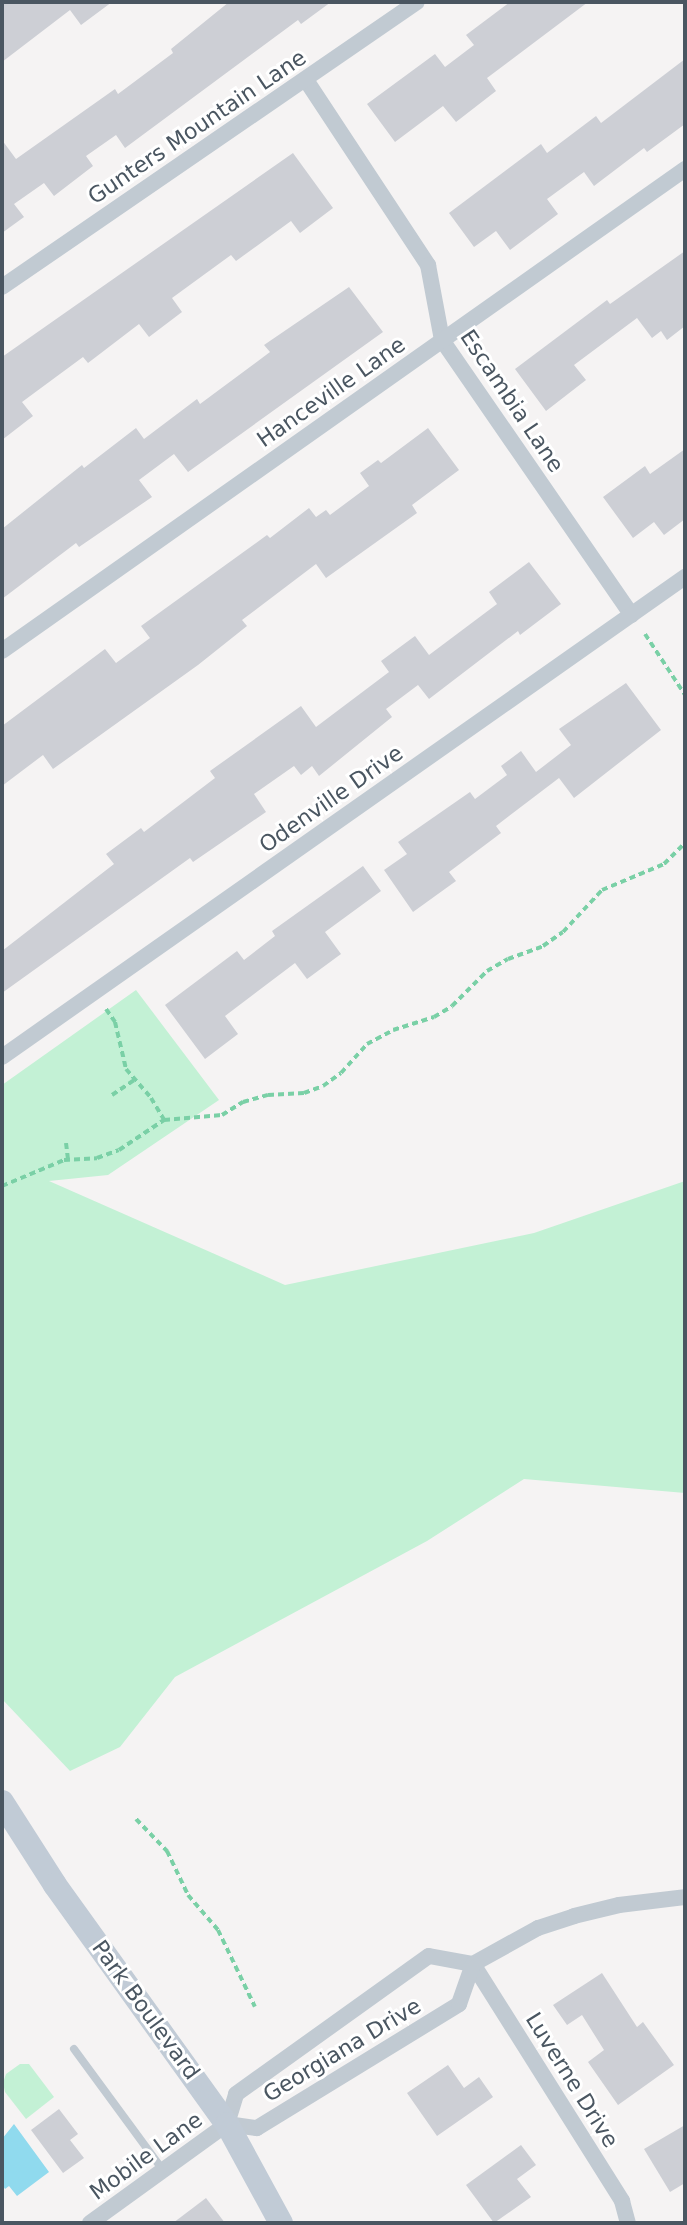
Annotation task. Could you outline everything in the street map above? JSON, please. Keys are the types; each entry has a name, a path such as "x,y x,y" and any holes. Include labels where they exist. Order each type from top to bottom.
{"main road":[{"name":"Park Boulevard","path":"5,1806 55,1885 227,2124 281,2223"}],"street":[{"name":"Gunters Mountain Lane","path":"2,287 417,2"},
{"name":"Escambia Lane","path":"306,80 428,265 442,340 632,615"},
{"name":"Hanceville Lane","path":"2,651 685,169"},
{"name":"Odenville Drive","path":"2,1057 685,577"},
{"path":"473,1964 538,1928 574,1916 619,1905 685,1897"},
{"name":"Georgiana Drive","path":"429,1956 473,1964 459,2004 257,2128 227,2124 236,2094 429,1956"},
{"name":"Luverne Drive","path":"473,1964 622,2201 628,2223"},
{"name":"Mobile Lane","path":"90,2223 227,2124"}],"lane":[{"path":"74,2049 162,2169"}],"path":[{"path":"645,634 685,695"},
{"path":"2,1186 68,1160 97,1158 119,1150 164,1120 222,1115 243,1102 268,1095 304,1093 323,1086 367,1044 393,1030 434,1017 452,1006 487,971 543,946 563,932 602,890 664,864 685,843"},
{"path":"106,1009 115,1022 126,1069 151,1098 164,1120"},
{"path":"112,1095 134,1080"},
{"path":"66,1143 68,1160"},
{"path":"136,1819 167,1851 188,1895 218,1930 255,2007"}],"green space":[{"path":"136,990 219,1100 108,1175 49,1181 285,1285 534,1233 685,1181 685,1493 524,1479 427,1541 175,1677 120,1747 70,1771 2,1699 2,1085"},
{"path":"20,2064 29,2064 54,2097 26,2119 5,2092 3,2083 6,2074"}],"water":[{"path":"14,2124 49,2172 17,2196 9,2186 5,2189 2,2184 2,2139"}],"building":[{"path":"2,2 112,2 81,25 70,10 2,62"},
{"path":"229,2 331,2 301,24 298,20 125,148 116,135 86,156 93,166 54,196 44,183 14,204 24,217 2,233 2,140 16,159 115,89 118,94 173,53 171,49"},
{"path":"510,2 588,2 487,78 496,91 456,122 443,106 395,142 367,104 435,54 445,67 474,45 466,35"},
{"path":"685,59 685,124 647,152 644,148 594,186 584,172 547,199 558,214 510,250 496,231 474,247 449,213 541,144 547,153 596,116 601,123"},
{"path":"293,153 333,208 300,233 291,221 236,261 231,255 172,298 182,312 149,337 139,324 88,363 83,357 22,402 33,416 2,440 2,357"},
{"path":"685,251 685,326 667,340 661,331 652,338 637,318 574,365 586,380 546,411 515,369 607,300 610,304"},
{"path":"349,287 383,332 188,472 174,454 139,480 152,497 79,547 76,543 2,599 2,529 82,465 84,468 136,428 144,439 197,399 200,404 270,352 264,345"},
{"path":"428,428 459,470 412,505 417,513 326,578 316,564 242,620 247,626 198,665 53,769 43,755 2,786 2,726 105,649 116,663 150,638 141,626 267,535 270,538 309,508 316,517 326,510 330,515 369,486 360,473 378,460 381,463"},
{"path":"685,449 685,519 664,535 654,522 633,538 603,497 645,466 650,474"},
{"path":"529,562 561,604 520,635 518,631 429,699 418,685 386,709 392,717 319,776 312,766 301,775 294,766 254,794 266,812 193,862 190,858 2,993 2,951 114,864 106,854 141,828 144,832 215,778 210,771 301,706 316,727 389,672 381,661 415,636 429,655 497,604 489,592"},
{"path":"626,683 661,730 574,798 559,778 496,826 501,833 449,872 456,881 413,912 384,870 407,854 398,842 470,792 475,799 507,775 501,766 521,751 536,772 571,745 559,729"},
{"path":"363,866 381,891 325,932 341,954 307,979 295,963 225,1016 238,1034 205,1059 165,1005 237,951 244,960 275,936 272,931"},
{"path":"602,1973 637,2027 643,2022 674,2065 618,2105 588,2062 604,2050 582,2015 567,2025 553,2005"},
{"path":"448,2065 464,2088 479,2077 493,2097 437,2136 407,2093"},
{"path":"59,2109 78,2134 70,2140 84,2158 63,2173 31,2130"},
{"path":"685,2125 685,2183 670,2192 644,2149"},
{"path":"521,2145 536,2165 517,2179 531,2197 494,2223 466,2185"},
{"path":"206,2198 225,2223 173,2223"}]}
